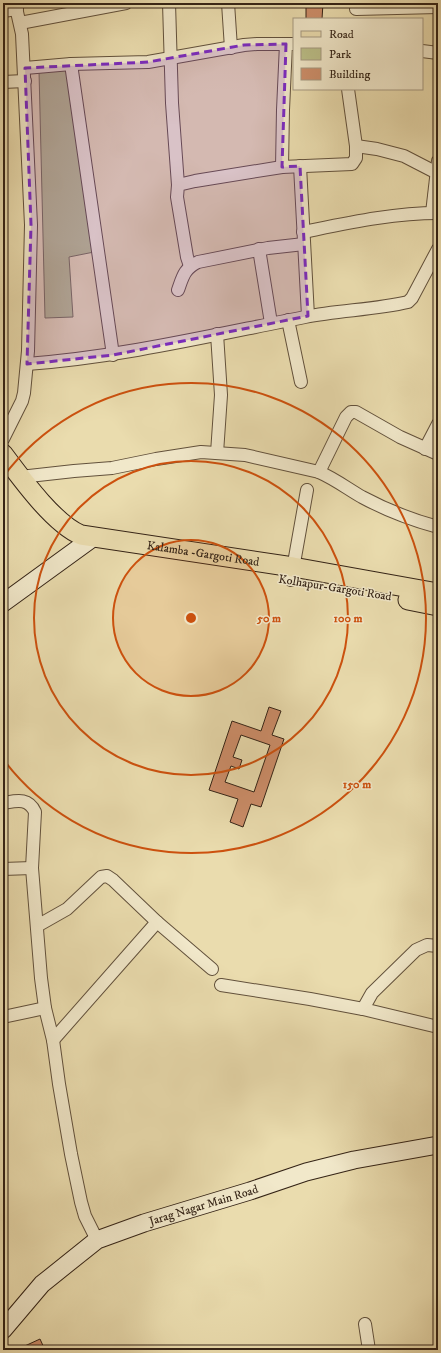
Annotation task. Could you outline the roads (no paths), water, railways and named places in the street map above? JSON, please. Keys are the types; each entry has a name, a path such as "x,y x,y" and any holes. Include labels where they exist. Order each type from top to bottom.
{"main road":[{"name":"Kalamba -Gargoti Road","path":"3,454 11,474 62,524 81,535 292,574 438,593"},
{"name":"Kolhapur-Gargoti Road","path":"11,474 18,494 68,542 78,548 292,574 438,606"}],"street":[{"path":"20,23 126,3"},
{"path":"169,3 170,58 178,185 177,197 187,257 190,266"},
{"path":"228,3 231,48"},
{"path":"3,11 16,6 22,34 25,68 31,225 27,364 23,397 3,439"},
{"path":"356,9 438,7"},
{"path":"25,68 71,64 148,62 194,53 257,44 290,44 283,110 282,167"},
{"path":"423,52 438,53"},
{"path":"71,64 113,355"},
{"path":"3,82 25,81"},
{"path":"178,185 191,181 282,167 352,164 356,158 356,146 348,90"},
{"path":"178,290 184,274 190,266 198,262 259,249 374,219 416,213 435,213 437,167 377,148 356,146"},
{"path":"300,166 308,316"},
{"path":"259,249 271,324"},
{"path":"27,364 113,355 308,316 408,302 412,298 438,249"},
{"path":"288,320 301,382"},
{"path":"217,334 222,395 217,453"},
{"path":"319,472 346,417 351,412 356,412 400,437 438,454"},
{"path":"425,449 438,424"},
{"path":"11,474 112,468 201,452 245,455 319,472 362,497 413,520 438,527"},
{"path":"292,574 306,490"},
{"path":"3,603 94,537"},
{"path":"3,803 20,801 26,802 32,805 34,812 32,868 41,978 45,1008 53,1040 71,1154 81,1202 85,1216 97,1240"},
{"path":"3,869 32,868"},
{"path":"37,926 67,909 101,877 107,876 157,922 212,969"},
{"path":"53,1040 157,922"},
{"path":"363,1009 372,993 416,950 427,945 438,946"},
{"path":"221,986 310,999 363,1009 438,1027"},
{"path":"3,1017 45,1008"},
{"name":"Jarag Nagar Main Road","path":"3,1330 42,1284 97,1240 144,1223 250,1191 306,1172 354,1160 438,1145"},
{"path":"365,1324 369,1350"}]}
